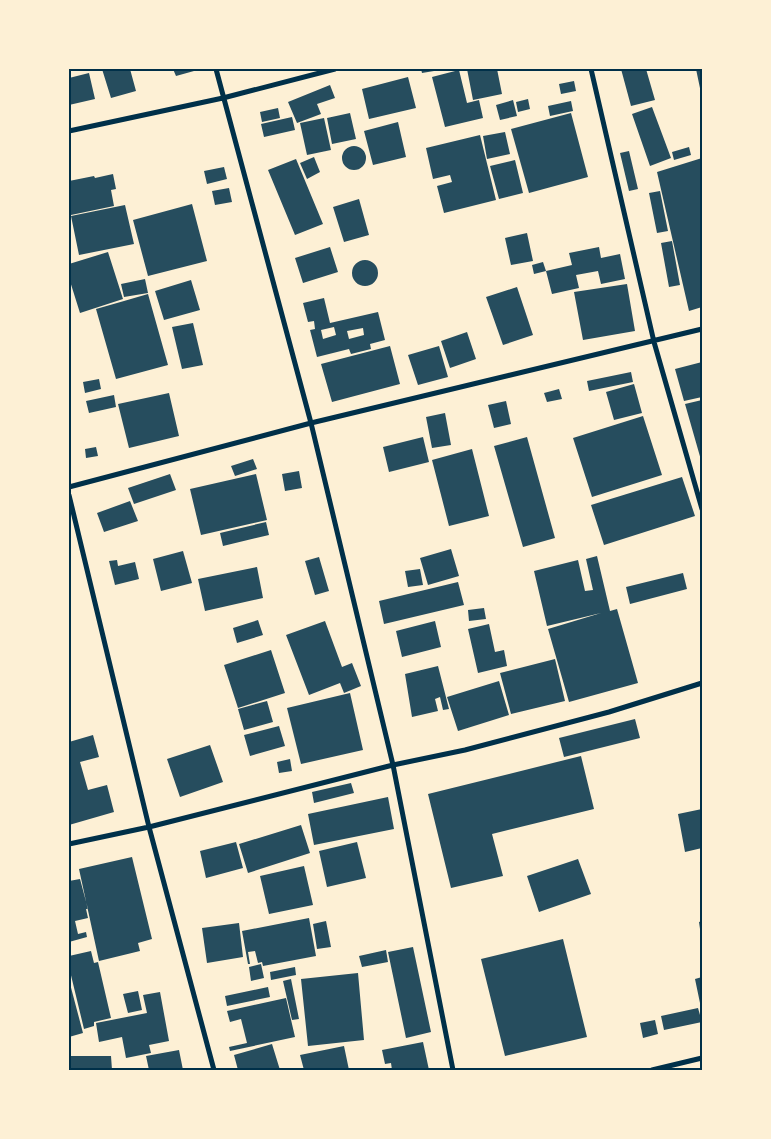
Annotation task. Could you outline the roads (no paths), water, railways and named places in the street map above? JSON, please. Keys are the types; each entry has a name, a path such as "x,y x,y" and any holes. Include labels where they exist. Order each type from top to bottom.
{"street":[{"path":"216,69 311,423 394,765 453,1070"},
{"path":"69,131 224,98 336,69"},
{"path":"591,69 654,342 702,508"},
{"path":"69,488 311,423 702,329"},
{"path":"69,495 149,827 214,1070"},
{"path":"69,844 149,827 394,765 465,750 609,712 702,683"},
{"path":"652,1070 702,1058"}]}
